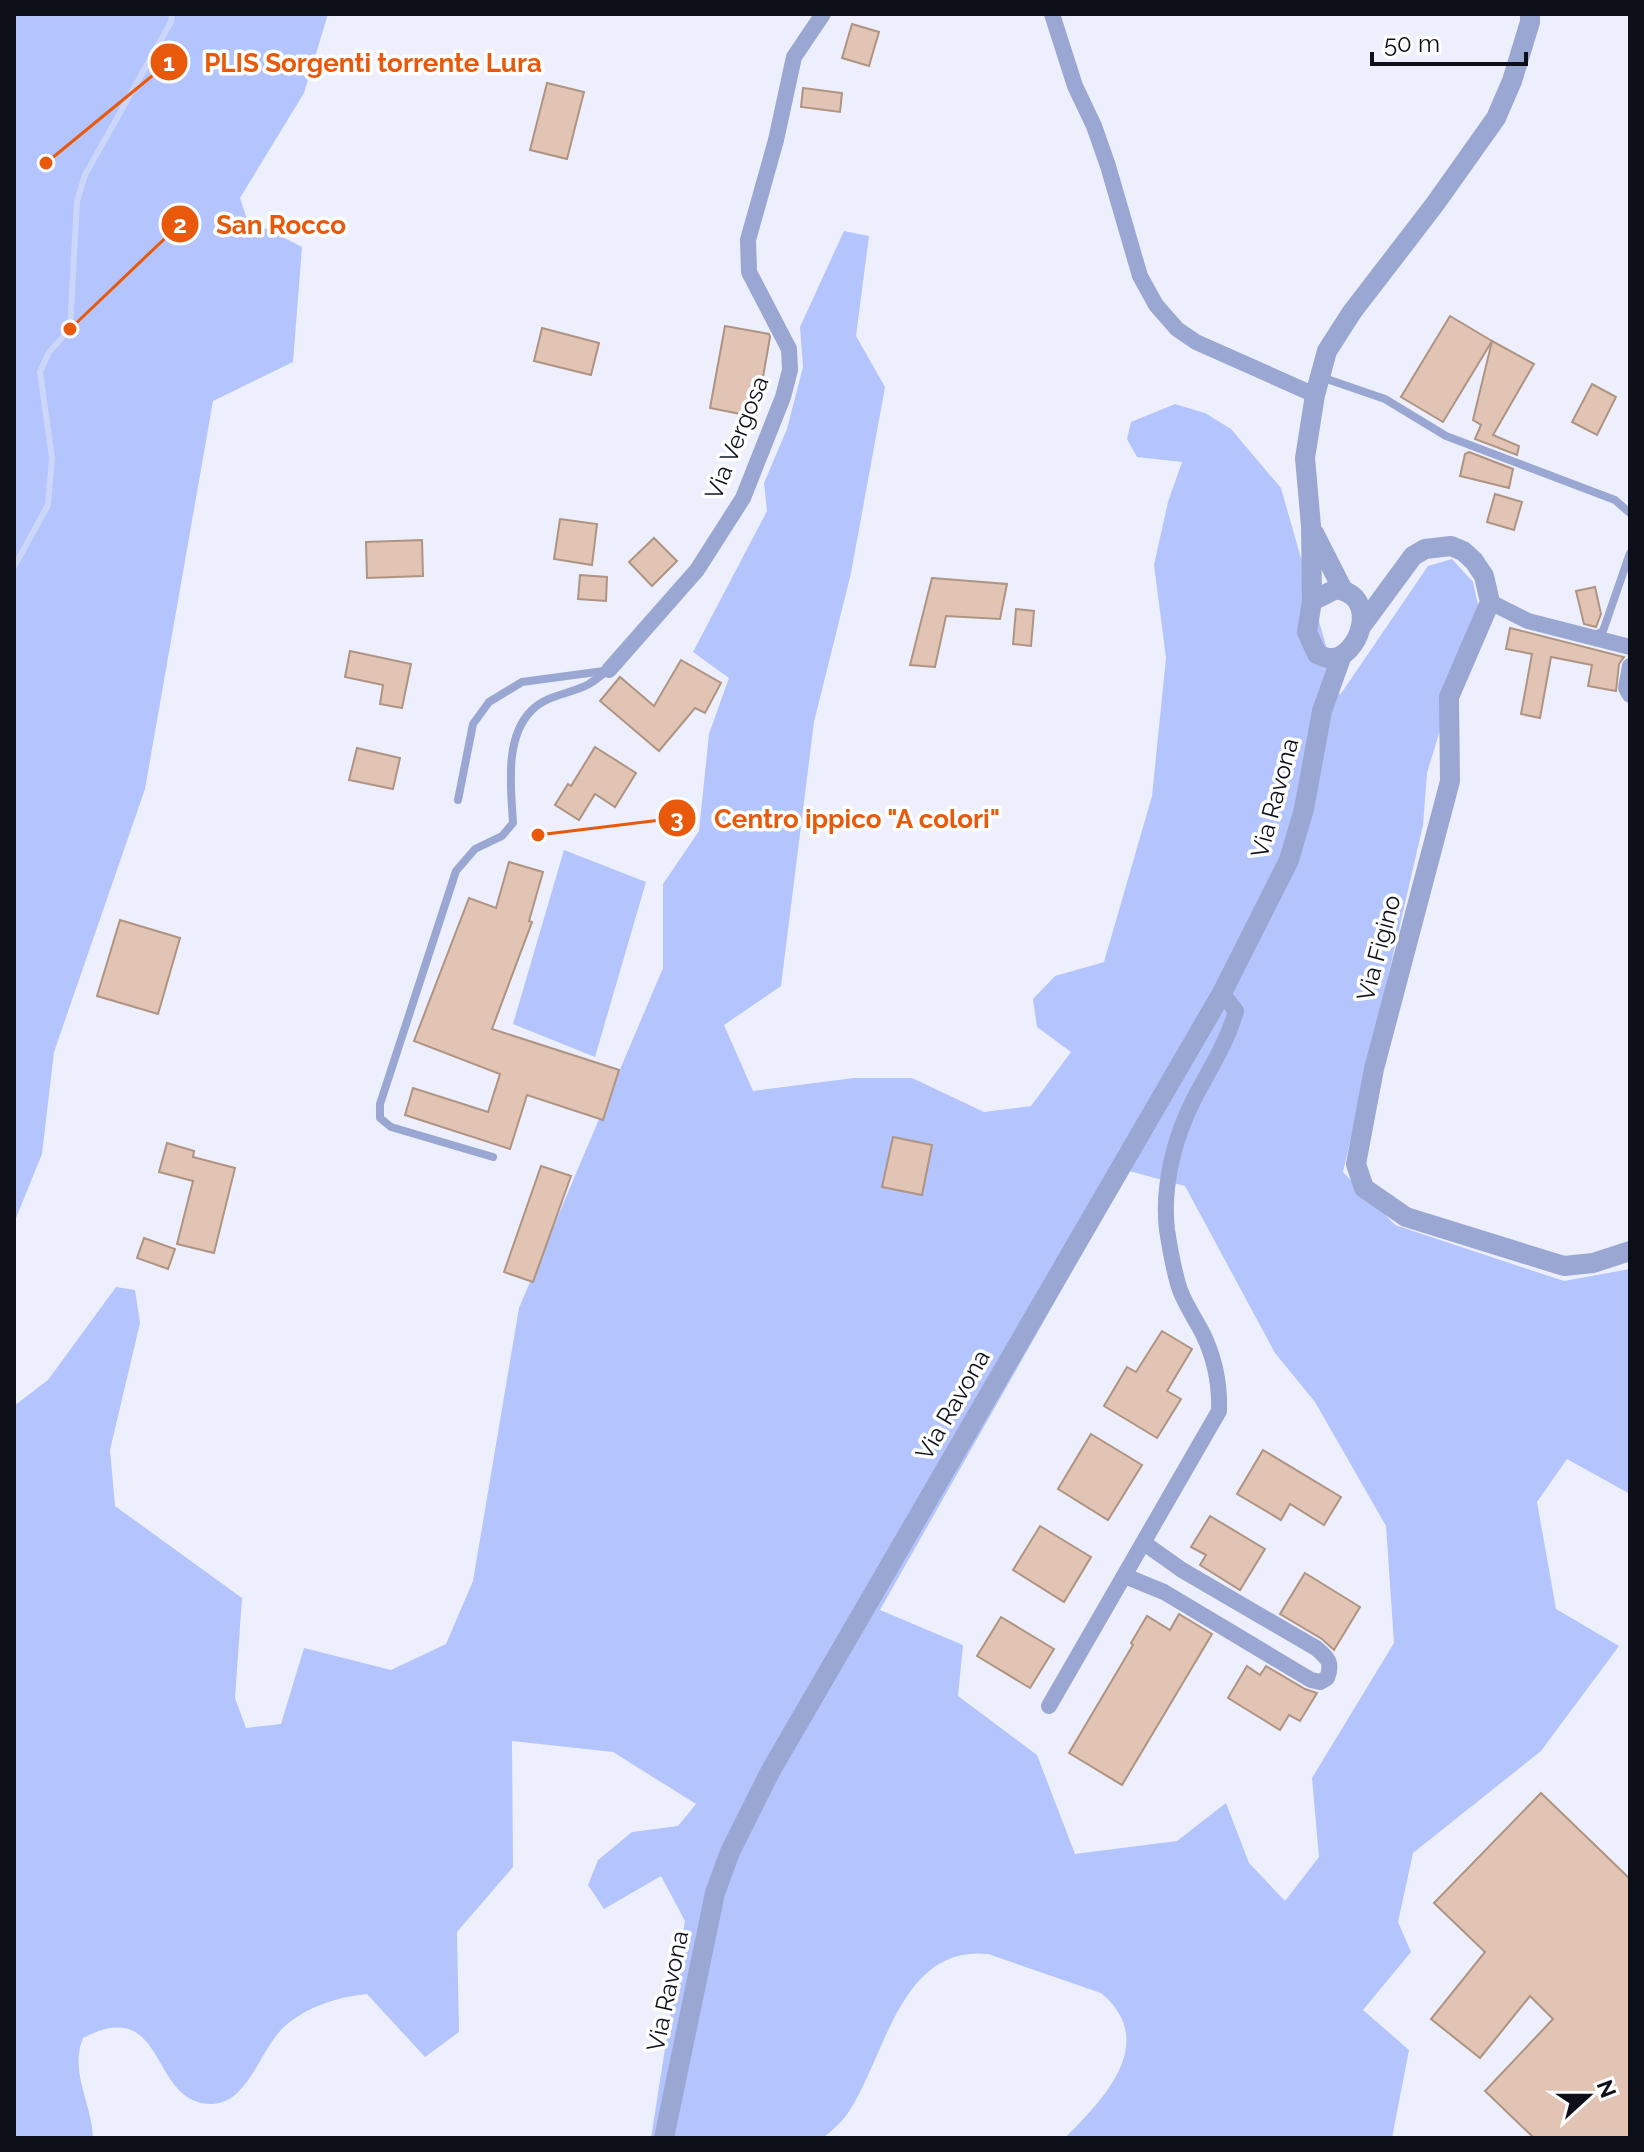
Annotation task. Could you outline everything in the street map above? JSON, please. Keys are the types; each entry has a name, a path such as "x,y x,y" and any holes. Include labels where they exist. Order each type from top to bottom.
{"street":[{"name":"Via Vergosa","path":"609,670 697,570 736,510 783,397 790,370 789,349 749,272 748,240 776,140 794,57 823,14"},
{"path":"1052,14 1075,86 1108,166 1140,276 1156,305 1177,329 1196,342 1318,386"},
{"path":"1530,14 1512,81 1496,118 1352,312 1327,351 1305,458 1311,526 1312,601 1307,632 1317,654 1330,659 1342,655 1413,556 1425,549 1451,546 1474,561 1484,576 1490,602 1528,621 1630,647"},
{"path":"1311,526 1348,592 1359,600 1363,624"},
{"path":"1312,601 1336,589 1385,592"},
{"name":"Via Figino","path":"1490,602 1449,697 1450,781 1374,1069 1356,1164 1364,1188 1406,1217 1564,1266 1593,1263 1630,1251"},
{"name":"Via Ravona","path":"1317,654 1322,711"},
{"name":"Via Ravona","path":"664,2138 709,1922 730,1852 770,1772 1222,993 1289,860 1304,809 1322,711 1342,655"},
{"path":"1630,666 1626,688 1630,695"},
{"path":"1049,1706 1219,1411 1220,1382 1205,1339 1180,1291 1167,1232 1166,1210 1167,1186 1183,1129 1193,1101 1230,1031 1236,1011 1222,993"},
{"path":"1125,1576 1164,1592 1311,1680 1320,1682 1327,1678 1331,1668 1329,1659 1316,1648 1182,1570 1144,1543"},
{"path":"1248,1642 1263,1617"}],"lane":[{"path":"1318,386 1385,399 1446,436 1615,500 1630,513"},
{"path":"1586,637 1603,631 1630,553"},
{"path":"458,800 473,724 489,702 522,682 609,670"},
{"path":"493,1157 391,1127 380,1118 380,1104 456,871 475,849 502,836 513,823 511,784 515,735 532,709 588,685 609,670"}],"shaded area":[{"path":"14,14 328,14 304,93 240,198 247,219 302,247 293,362 213,401 145,789 54,1052 42,1154 14,1223"},
{"path":"844,231 869,236 856,336 885,387 851,573 814,722 781,986 724,1025 753,1091 854,1078 912,1078 984,1112 1031,1106 1071,1052 1037,1027 1033,999 1055,976 1104,962 1152,796 1166,658 1154,565 1168,502 1182,462 1137,457 1127,439 1131,422 1175,404 1205,413 1231,429 1281,488 1340,695 1428,566 1452,559 1473,582 1478,605 1427,773 1423,825 1343,1172 1395,1225 1564,1281 1630,1269 1630,1494 1567,1459 1537,1502 1556,1609 1619,1646 1541,1751 1413,1853 1398,1922 1411,1952 1363,2010 1409,2050 1392,2138 1065,2138 1109,2088 1126,2050 1126,2031 1118,2012 1101,1993 988,1954 959,1956 935,1967 916,1985 900,2008 850,2110 824,2137 651,2138 685,1921 661,1876 604,1909 588,1885 598,1860 632,1832 678,1826 696,1804 613,1752 512,1741 513,1867 457,1932 459,2032 425,2057 367,1994 333,2000 302,2014 284,2027 235,2095 224,2102 211,2104 191,2099 176,2087 144,2039 130,2030 110,2028 83,2038 79,2051 80,2075 93,2138 14,2138 14,1406 48,1380 116,1287 135,1290 140,1323 110,1450 115,1506 242,1598 235,1698 246,1728 281,1724 304,1648 391,1670 446,1644 473,1581 519,1308 663,968 663,884 699,831 709,734 729,678 693,652 767,511 764,483 787,429 803,367 800,327","holes":["1129,1171 1185,1186 1275,1353 1315,1402 1386,1526 1394,1643 1312,1778 1319,1857 1285,1901 1249,1863 1226,1803 1177,1841 1075,1854 1037,1755 958,1696 963,1645 880,1610"]},
{"path":"564,850 646,882 595,1057 513,1024"}],"building":[{"path":"852,24 879,32 869,66 842,58"},
{"path":"547,83 584,92 567,159 530,150"},
{"path":"803,88 842,93 840,112 801,107"},
{"path":"1450,316 1492,341 1443,422 1401,397"},
{"path":"725,326 769,334 756,417 710,408"},
{"path":"542,328 599,343 591,375 534,361"},
{"path":"1492,341 1534,364 1493,435 1519,446 1517,455 1475,439 1481,425 1473,420"},
{"path":"1592,384 1616,397 1597,435 1572,422"},
{"path":"1469,452 1513,469 1509,488 1460,476 1465,454"},
{"path":"1495,494 1522,502 1514,530 1487,522"},
{"path":"560,519 597,524 592,565 554,559"},
{"path":"654,538 677,561 652,586 629,562"},
{"path":"422,540 423,576 367,578 366,542"},
{"path":"580,575 607,577 606,601 578,599"},
{"path":"932,578 1007,584 1000,619 946,616 935,667 910,665"},
{"path":"1595,587 1601,614 1596,627 1584,624 1576,591"},
{"path":"1016,609 1034,611 1031,646 1013,644"},
{"path":"1510,628 1624,657 1619,664 1616,691 1588,686 1592,665 1551,657 1540,718 1521,714 1532,654 1506,649"},
{"path":"350,651 411,664 402,708 380,704 383,685 345,677"},
{"path":"681,660 721,683 705,713 695,708 659,751 600,701 620,677 654,706"},
{"path":"595,747 636,773 615,807 595,794 579,820 555,805"},
{"path":"357,748 400,758 393,789 349,780"},
{"path":"509,862 543,872 529,921 532,922 492,1029 619,1070 603,1120 527,1095 510,1149 405,1115 413,1088 488,1112 500,1074 414,1041 469,898 496,908"},
{"path":"120,920 180,938 158,1014 97,996"},
{"path":"893,1137 932,1145 922,1195 882,1187"},
{"path":"167,1143 194,1151 193,1157 235,1168 214,1253 177,1244 193,1181 159,1172"},
{"path":"541,1166 571,1176 533,1282 504,1272"},
{"path":"144,1238 175,1249 168,1269 137,1258"},
{"path":"1162,1331 1192,1349 1167,1391 1181,1399 1157,1438 1104,1406 1127,1367 1136,1372"},
{"path":"1091,1434 1142,1465 1108,1520 1058,1489"},
{"path":"1263,1450 1341,1497 1324,1525 1290,1504 1281,1520 1237,1494"},
{"path":"1210,1516 1265,1549 1240,1590 1200,1565 1206,1555 1191,1547"},
{"path":"1040,1526 1091,1557 1064,1602 1013,1570"},
{"path":"1305,1573 1360,1607 1334,1650 1322,1639 1280,1614"},
{"path":"1179,1614 1212,1634 1122,1785 1069,1753 1147,1616 1170,1630"},
{"path":"1001,1617 1054,1649 1030,1688 977,1656"},
{"path":"1247,1666 1260,1675 1266,1666 1317,1693 1300,1721 1289,1715 1280,1730 1228,1698"},
{"path":"1541,1793 1630,1879 1630,2138 1534,2138 1485,2091 1553,2019 1530,1996 1480,2058 1431,2019 1485,1952 1434,1903"}],"waterway":[{"path":"14,567 48,505 52,458 40,372 49,352 70,329 77,201 85,175 171,22 172,14"}],"place":[{"name":"PLIS Sorgenti torrente Lura","path":"46,163"},
{"name":"San Rocco","path":"70,329"},
{"name":"Centro ippico \"A colori\"","path":"538,835"}]}
